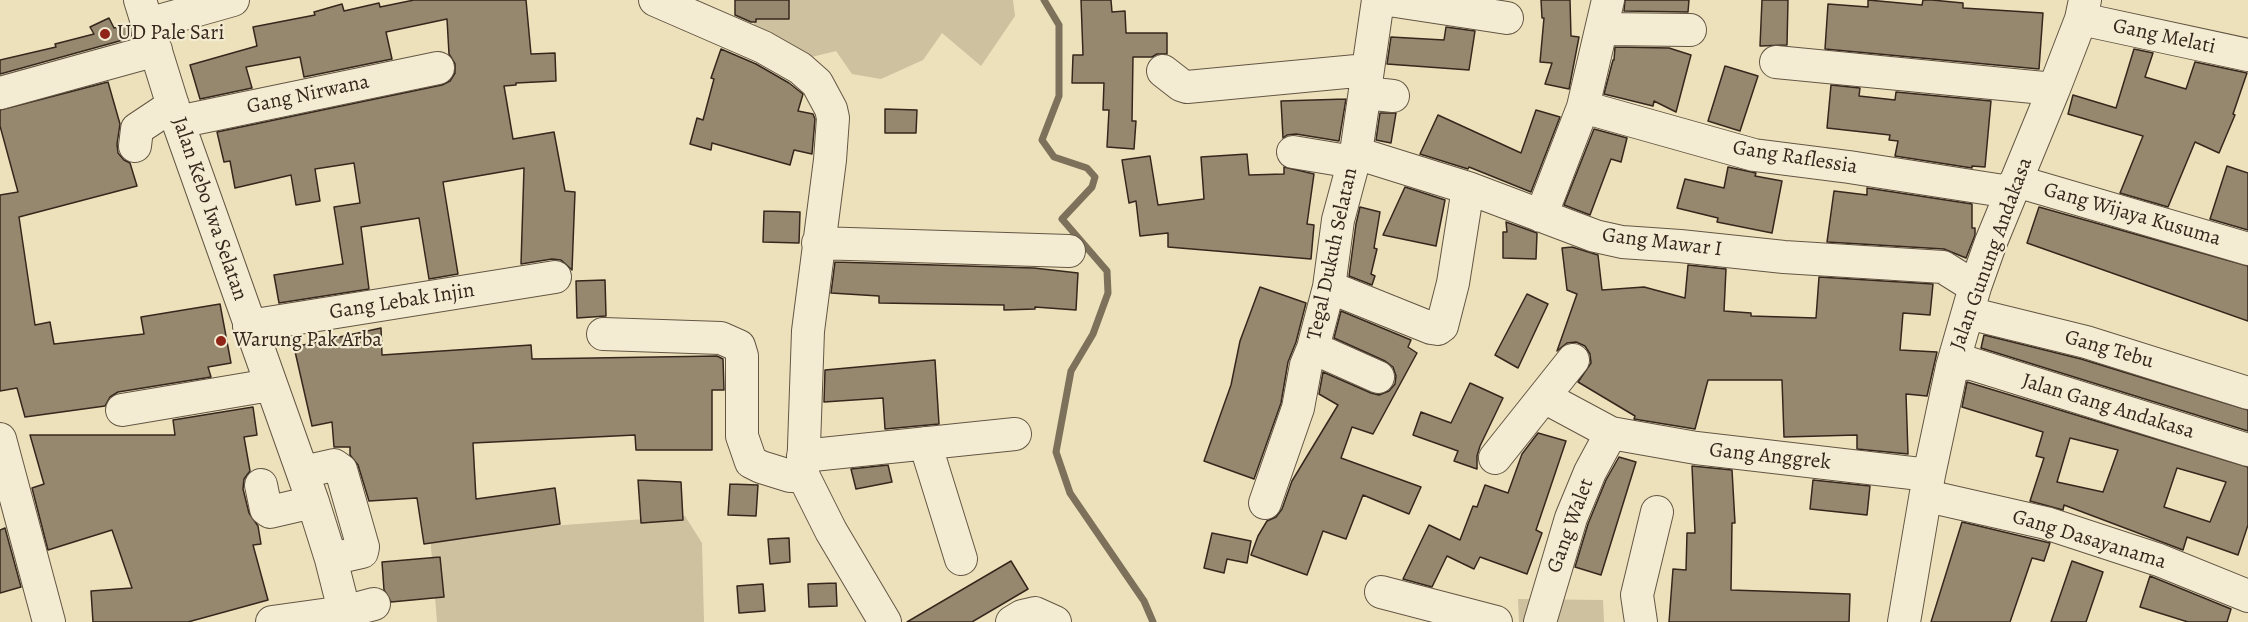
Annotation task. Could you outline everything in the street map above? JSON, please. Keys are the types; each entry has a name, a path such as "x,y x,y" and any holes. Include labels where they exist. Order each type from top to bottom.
{"street":[{"path":"0,93 148,25 233,0"},
{"path":"656,0 772,52 800,68 823,92 831,109 833,118 830,160 807,343 803,465 831,531 885,622"},
{"name":"Tegal Dukuh Selatan","path":"1265,503 1298,408 1306,365 1313,348 1329,287 1338,220 1375,86 1378,0"},
{"path":"1389,0 1507,18"},
{"name":"Gang Melati","path":"2083,10 2248,55"},
{"name":"Jalan Gunung Andakasa","path":"1904,622 1928,485 1960,365 1972,300 2013,187 2054,89 2083,10"},
{"path":"1541,216 1583,107 1605,15 1690,30"},
{"name":"Jalan Kebo Iwa Selatan","path":"148,25 249,326 303,472 331,559 346,617"},
{"path":"1776,62 2054,89"},
{"name":"Gang Nirwana","path":"176,114 438,68"},
{"path":"1163,71 1187,87 1375,86"},
{"name":"Gang Raflessia","path":"1583,107 1754,156 2013,187"},
{"path":"135,146 137,129 176,114"},
{"name":"Gang Mawar I","path":"1293,152 1354,157 1468,188 1595,236 1622,242 1784,258 1943,267 1972,300"},
{"name":"Gang Wijaya Kusuma","path":"2013,187 2248,249"},
{"path":"1329,287 1438,329 1442,326 1453,283 1468,188"},
{"path":"818,243 1069,251"},
{"name":"Gang Lebak Injin","path":"249,326 555,277"},
{"name":"Gang Tebu","path":"1972,300 2086,342 2248,393"},
{"path":"603,334 722,338 739,346 742,356 742,436 751,462 790,476 803,465 925,443 1015,434"},
{"path":"1313,348 1378,377"},
{"path":"1496,458 1574,360"},
{"name":"Jalan Gang Andakasa","path":"1960,365 2248,450"},
{"path":"122,410 270,385"},
{"name":"Gang Anggrek","path":"1544,397 1611,433 1928,485"},
{"name":"Gang Walet","path":"1540,622 1571,518 1590,472 1611,433"},
{"path":"0,439 49,622"},
{"path":"925,443 961,559"},
{"path":"303,472 333,465 340,470 363,547 362,552 331,559"},
{"name":"Gang Dasayanama","path":"1928,485 2159,560 2248,596"},
{"path":"261,486 266,509 270,512 313,502"},
{"path":"1641,622 1636,595 1657,512"},
{"path":"1381,592 1496,622"},
{"path":"272,622 346,617 374,604"},
{"path":"1012,622 1022,616 1035,613 1055,622"}],"shaded area":[{"path":"754,0 1013,0 1015,16 981,66 942,33 923,60 881,79 852,74 836,51 779,65 754,50"},
{"path":"685,516 702,543 704,622 437,622 430,535"},
{"path":"1518,599 1603,600 1604,622 1519,622"}],"building":[{"path":"414,0 526,0 531,54 555,53 556,81 516,83 516,85 504,86 513,139 554,132 565,191 575,192 572,270 561,260 552,259 521,264 524,168 443,182 458,274 429,279 419,218 361,227 369,289 279,303 274,275 343,264 334,207 360,203 354,163 315,169 320,201 296,205 291,175 235,188 230,161 224,162 217,132 442,85 450,81 455,73 455,64 449,54 447,19 386,32 392,59 304,77 300,57 246,67 252,88 200,99 190,65 257,46 253,27 315,15 314,12 342,4 344,11 379,3 380,7"},
{"path":"735,0 789,0 789,19 756,19 756,22 751,22 735,15"},
{"path":"1081,0 1111,0 1112,12 1125,11 1126,33 1167,33 1167,54 1133,57 1132,121 1136,121 1134,149 1107,147 1109,110 1103,110 1104,83 1072,83 1073,55 1083,55"},
{"path":"1541,0 1570,0 1571,36 1579,37 1569,89 1545,84 1552,63 1540,62 1544,18 1542,18"},
{"path":"1625,0 1689,0 1688,12 1624,11"},
{"path":"1762,0 1788,0 1787,45 1760,46"},
{"path":"1868,0 1922,5 1923,0 1932,0 1963,3 1963,8 2043,13 2039,69 1825,49 1828,4 1868,7"},
{"path":"109,18 114,28 129,24 132,36 0,74 0,60 56,47 55,44 94,34 90,27"},
{"path":"1446,27 1475,31 1469,70 1387,64 1391,37 1444,40"},
{"path":"1615,47 1669,48 1691,55 1676,112 1654,101 1653,106 1604,94 1614,60"},
{"path":"721,49 756,64 803,94 798,111 813,114 815,119 812,154 794,150 790,165 712,143 711,150 690,144 697,118 703,120 714,79 711,78"},
{"path":"2134,49 2153,53 2145,77 2186,89 2195,62 2247,73 2233,114 2235,115 2219,153 2195,142 2168,207 2120,193 2143,136 2068,114 2073,95 2116,108"},
{"path":"1725,66 1758,76 1740,131 1708,121"},
{"path":"108,82 120,124 118,153 130,163 137,186 19,217 35,325 50,322 54,344 144,334 141,317 220,304 231,363 208,367 211,377 118,392 110,397 105,406 25,417 17,388 0,391 0,195 18,192 0,126 0,110"},
{"path":"1831,85 1860,88 1859,96 1895,100 1896,92 1991,101 1985,167 1972,166 1972,168 1895,156 1898,141 1889,140 1890,135 1827,128"},
{"path":"1346,99 1339,141 1296,134 1283,138 1281,101"},
{"path":"885,109 917,110 916,133 885,133"},
{"path":"1536,110 1560,117 1531,192 1469,167 1468,169 1420,154 1438,115 1521,153"},
{"path":"1380,113 1396,113 1391,143 1376,140"},
{"path":"1594,129 1627,138 1621,162 1611,159 1590,215 1564,205"},
{"path":"1247,154 1249,175 1284,174 1284,167 1314,174 1307,224 1314,225 1311,259 1168,247 1168,233 1140,236 1136,201 1129,203 1122,160 1150,156 1158,205 1204,199 1201,157"},
{"path":"2227,166 2248,173 2248,230 2210,219"},
{"path":"1728,167 1756,173 1755,176 1782,181 1772,233 1717,222 1718,218 1677,208 1685,179 1724,188"},
{"path":"1405,187 1445,200 1436,246 1383,235"},
{"path":"1867,188 1972,204 1972,228 1975,228 1975,235 1966,258 1944,249 1827,242 1834,191 1867,195"},
{"path":"1360,207 1380,212 1374,248 1377,249 1371,274 1375,276 1372,285 1349,276"},
{"path":"2039,207 2248,266 2248,321 2027,243"},
{"path":"764,211 800,212 799,243 763,242"},
{"path":"1506,222 1537,233 1536,259 1503,258 1503,232 1507,232"},
{"path":"1572,247 1598,255 1602,290 1644,287 1685,298 1688,265 1726,269 1724,311 1751,313 1751,316 1816,318 1819,277 1933,284 1930,315 1903,313 1900,350 1937,352 1927,396 1906,394 1908,454 1857,449 1857,435 1784,437 1782,380 1708,380 1695,429 1634,419 1635,416 1578,382 1591,363 1590,354 1585,346 1576,342 1567,343 1557,351 1577,294 1567,290 1562,248"},
{"path":"835,262 1034,268 1078,273 1076,310 1035,307 1035,309 1004,310 1004,305 879,303 879,296 831,293"},
{"path":"605,280 606,316 577,318 576,281"},
{"path":"1260,287 1306,303 1296,342 1288,362 1281,403 1254,479 1204,461 1231,385 1240,341"},
{"path":"1527,294 1548,304 1518,368 1495,355"},
{"path":"1341,311 1411,340 1408,347 1417,353 1373,434 1352,427 1341,458 1421,487 1409,514 1363,495 1346,539 1323,531 1307,575 1251,555 1267,521 1276,517 1282,509 1292,481 1338,405 1319,394 1323,372 1379,395 1389,391 1395,384 1396,376 1393,367 1385,361 1334,338"},
{"path":"381,328 382,355 531,345 532,359 717,356 723,359 724,390 712,390 712,450 636,450 635,435 473,443 476,499 555,488 560,524 424,544 417,498 369,501 358,465 350,455 350,447 334,447 332,422 312,426 294,347"},
{"path":"1984,335 2081,359 2248,410 2248,431 1981,348"},
{"path":"935,360 939,424 885,429 883,398 824,402 825,370"},
{"path":"1967,382 2248,467 2248,525 2238,555 2187,537 2183,550 2064,505 2063,510 2030,501 2044,458 2036,456 2043,432 1962,407","holes":["2070,438 2118,450 2103,492 2057,482","2177,468 2226,482 2210,522 2164,507"]},
{"path":"1470,383 1503,398 1480,446 1477,469 1454,461 1458,451 1413,435 1421,412 1451,423"},
{"path":"253,407 257,435 244,437 250,471 244,479 243,489 249,513 258,526 261,544 253,545 268,600 188,622 93,622 91,591 132,588 112,530 48,550 32,488 44,484 30,435 175,435 173,420"},
{"path":"1538,433 1566,441 1536,530 1542,533 1527,574 1480,557 1474,569 1447,556 1432,587 1403,579 1429,525 1460,540 1473,506 1477,507 1485,485 1508,493 1522,454"},
{"path":"1619,457 1636,462 1601,575 1575,567 1588,524 1606,480"},
{"path":"888,465 892,482 856,489 851,469"},
{"path":"1692,466 1732,470 1735,523 1732,523 1731,590 1850,594 1849,622 1669,622 1673,569 1686,570 1687,533 1695,533"},
{"path":"638,480 681,482 683,520 641,523"},
{"path":"1813,480 1870,486 1867,515 1810,509"},
{"path":"730,484 758,485 756,516 728,515"},
{"path":"1962,522 2050,543 2044,561 2032,558 2010,622 1931,622"},
{"path":"5,528 21,587 0,593 0,530"},
{"path":"1212,533 1251,541 1247,563 1227,559 1224,573 1204,568"},
{"path":"789,538 790,562 770,564 768,539"},
{"path":"440,557 444,597 391,602 384,590 382,562"},
{"path":"1011,561 1028,589 972,622 907,622"},
{"path":"2072,561 2103,572 2086,622 2051,622"},
{"path":"2150,576 2231,609 2227,622 2188,622 2140,607"},
{"path":"836,583 837,606 809,607 808,584"},
{"path":"763,584 765,611 739,613 737,586"}],"waterway":[{"path":"1044,0 1059,25 1059,96 1042,140 1054,157 1087,168 1095,177 1092,187 1062,219 1107,271 1108,293 1093,334 1071,371 1056,452 1070,493 1144,601 1153,622"}],"place":[{"name":"UD Pale Sari","path":"105,34"},
{"name":"Warung Pak Arba","path":"221,341"}]}
